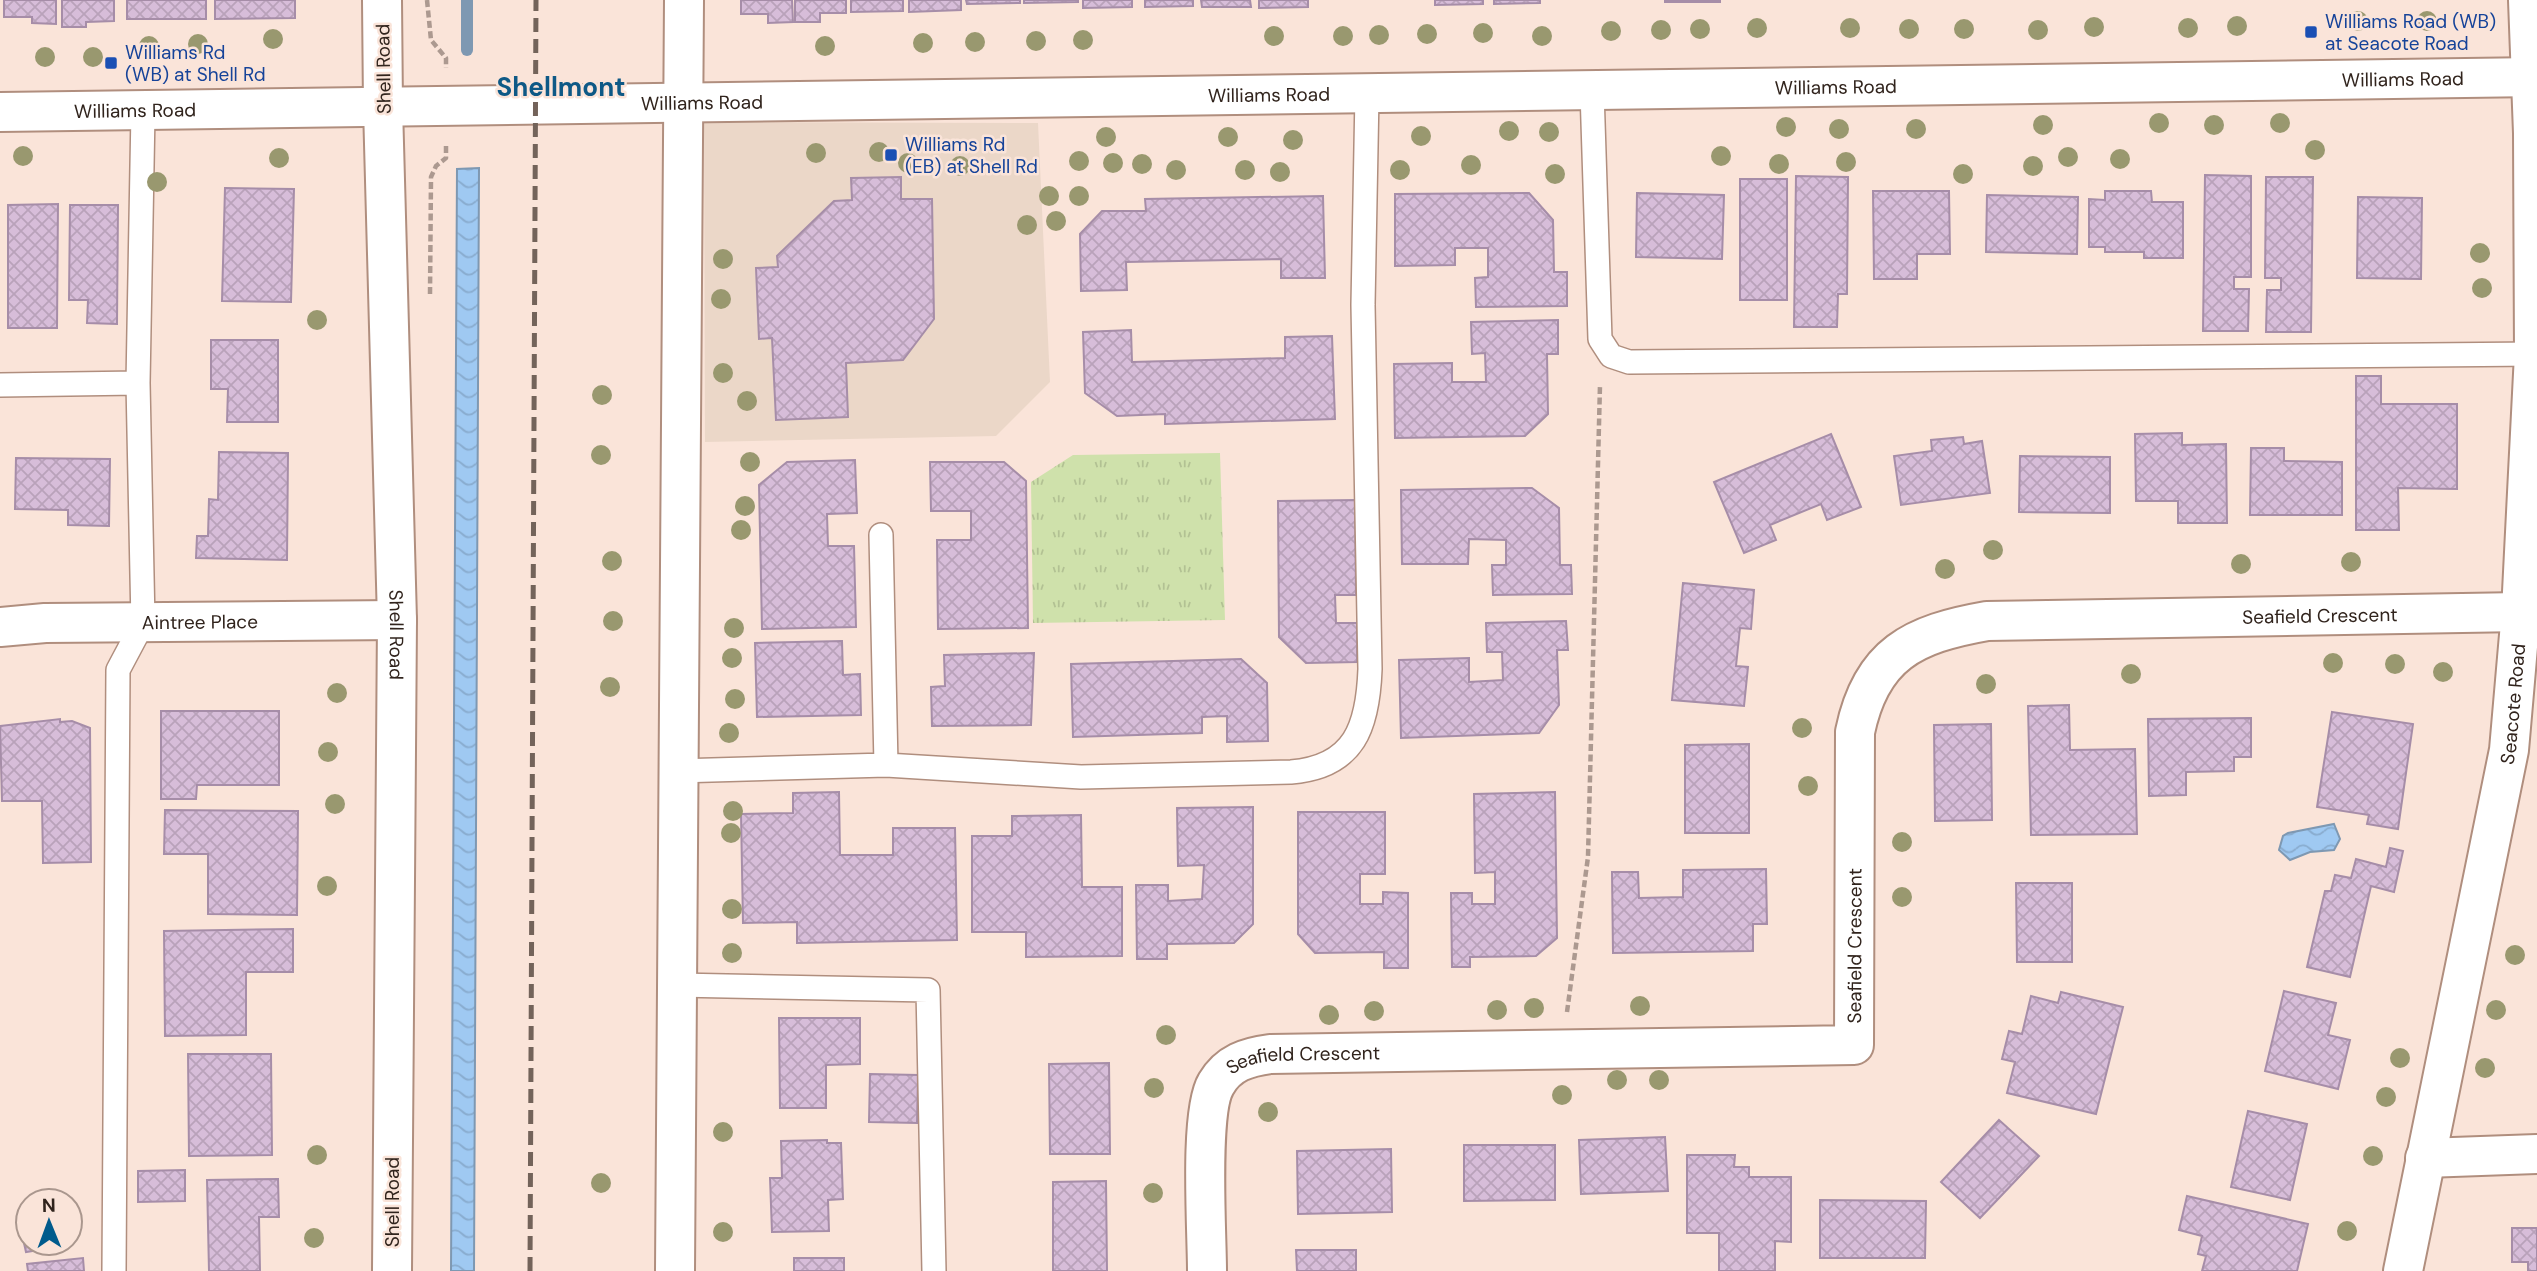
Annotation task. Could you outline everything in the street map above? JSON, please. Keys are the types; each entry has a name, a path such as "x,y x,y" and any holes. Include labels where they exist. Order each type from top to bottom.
{"street":[{"name":"Shell Road","path":"382,0 397,621 392,1271"},
{"path":"675,1271 684,0"},
{"name":"Seacote Road","path":"2403,1271 2509,750 2521,612 2535,354 2534,77 2528,0"},
{"name":"Williams Road","path":"0,112 2534,77"},
{"name":"Seafield Crescent","path":"1206,1271 1206,1115 1216,1083 1239,1060 1270,1054 1562,1047 1854,1045 1855,732 1868,687 1879,671 1890,659 1933,634 1955,627 2000,621 2521,612"},
{"name":"Aintree Place","path":"0,627 46,623 397,621"},
{"path":"2425,1158 2537,1154"}],"lane":[{"path":"1592,91 1600,339 1611,356 1629,362 2535,354"},
{"path":"677,771 886,765 1081,777 1291,772 1310,771 1328,764 1347,751 1359,733 1366,711 1370,668 1363,305 1367,94"},
{"path":"114,1271 118,670 143,623 138,383 143,111"},
{"path":"0,385 138,383"},
{"path":"881,535 886,765"},
{"path":"677,985 928,990 934,1271"}],"path":[{"path":"427,0 431,40 446,58"},
{"path":"1562,1047 1588,857 1601,377 1611,356"}],"shaded area":[{"path":"704,122 1038,123 1050,382 996,436 705,442"}],"green space":[{"path":"1220,453 1225,620 1033,623 1031,482 1073,455"}],"water":[{"path":"479,168 474,1271 451,1271 457,169"},
{"path":"2334,824 2340,839 2334,850 2310,852 2290,860 2279,850 2283,836 2288,833"}],"building":[{"path":"4,0 56,0 56,24 32,23 32,17 4,17"},
{"path":"62,0 114,0 114,21 86,22 86,27 62,27"},
{"path":"127,0 206,0 206,19 127,19"},
{"path":"215,0 295,0 295,18 215,19"},
{"path":"741,0 792,0 793,22 768,23 768,14 741,14"},
{"path":"795,0 846,0 846,13 820,13 820,22 795,22"},
{"path":"851,0 903,0 903,11 851,12"},
{"path":"909,0 961,0 961,10 909,12"},
{"path":"966,0 1020,0 1020,3 967,4"},
{"path":"1024,0 1078,0 1078,2 1024,3"},
{"path":"1083,0 1132,0 1132,7 1083,8"},
{"path":"1145,0 1193,0 1193,6 1145,7"},
{"path":"1201,0 1250,0 1251,7 1202,7"},
{"path":"1259,0 1308,0 1308,7 1259,8"},
{"path":"1435,0 1483,0 1483,4 1435,5"},
{"path":"1494,0 1540,0 1540,3 1494,4"},
{"path":"1720,0 1720,2 1665,2"},
{"path":"2205,175 2251,176 2251,277 2234,277 2234,289 2249,289 2248,331 2203,331"},
{"path":"1796,176 1848,177 1847,294 1838,294 1837,327 1794,327"},
{"path":"901,177 901,199 932,199 934,319 903,360 846,363 848,417 776,420 772,338 759,339 756,268 778,267 777,256 834,201 852,200 851,178"},
{"path":"2266,177 2313,177 2311,332 2266,332 2267,290 2281,290 2281,278 2265,278"},
{"path":"1740,179 1787,179 1787,300 1740,300"},
{"path":"225,188 294,189 291,302 222,301"},
{"path":"1873,191 1949,191 1950,254 1917,254 1917,279 1874,279"},
{"path":"2105,191 2151,191 2152,202 2183,202 2183,258 2144,258 2144,252 2105,252 2105,247 2089,247 2089,199 2105,200"},
{"path":"1529,193 1553,220 1554,272 1567,272 1567,306 1476,307 1475,278 1488,277 1488,248 1455,248 1455,265 1395,266 1395,194"},
{"path":"1637,193 1724,195 1722,259 1636,257"},
{"path":"1987,195 2078,197 2077,254 1986,252"},
{"path":"1323,196 1325,278 1281,278 1281,259 1126,262 1127,290 1081,291 1080,234 1102,211 1146,211 1145,199"},
{"path":"2358,197 2422,198 2421,279 2357,278"},
{"path":"58,204 57,328 8,328 8,205"},
{"path":"70,205 118,205 117,324 87,323 88,300 69,300"},
{"path":"1558,320 1558,354 1547,354 1548,414 1525,436 1395,438 1394,364 1452,363 1452,382 1486,382 1485,353 1472,354 1471,322"},
{"path":"1131,330 1132,362 1285,358 1285,337 1332,336 1335,419 1165,424 1165,414 1117,416 1085,393 1083,332"},
{"path":"211,340 278,340 278,422 227,422 228,389 211,389"},
{"path":"2356,376 2381,376 2381,404 2457,404 2457,489 2398,488 2399,530 2356,530"},
{"path":"2182,433 2182,445 2226,444 2227,523 2178,523 2178,501 2136,501 2135,434"},
{"path":"1831,434 1861,507 1827,520 1821,504 1770,525 1776,540 1744,553 1714,482"},
{"path":"1963,437 1964,444 1982,441 1990,493 1901,505 1894,456 1932,451 1931,440"},
{"path":"2251,448 2284,448 2284,461 2342,462 2342,515 2250,515"},
{"path":"219,452 288,453 287,560 196,558 197,536 208,536 209,499 218,500"},
{"path":"2020,456 2110,457 2110,513 2019,512"},
{"path":"16,458 110,459 109,526 68,525 68,510 15,509"},
{"path":"855,460 857,513 827,514 828,546 854,546 856,627 762,629 759,485 787,462"},
{"path":"930,462 1004,462 1026,481 1028,628 938,629 937,540 971,540 971,511 931,511"},
{"path":"1532,488 1559,508 1560,565 1571,565 1572,594 1493,595 1492,565 1506,565 1506,540 1469,539 1468,564 1402,564 1401,490"},
{"path":"1355,500 1356,595 1335,595 1336,623 1357,623 1357,662 1306,663 1279,637 1278,501"},
{"path":"1683,583 1754,590 1751,629 1740,628 1736,666 1748,667 1744,706 1672,700"},
{"path":"1566,621 1568,650 1557,650 1559,705 1539,733 1401,738 1399,660 1469,658 1469,682 1503,680 1502,652 1487,652 1486,623"},
{"path":"842,641 843,675 860,674 861,715 757,717 755,643"},
{"path":"1034,653 1031,725 932,726 931,687 945,686 944,655"},
{"path":"1241,659 1267,683 1268,741 1227,742 1227,716 1202,717 1202,733 1073,737 1071,664"},
{"path":"2069,705 2070,750 2135,749 2137,834 2031,835 2028,706"},
{"path":"161,711 279,711 279,785 197,785 196,799 161,799"},
{"path":"2332,712 2413,724 2398,829 2367,824 2369,815 2317,807"},
{"path":"2251,718 2251,757 2234,757 2234,771 2186,772 2186,795 2149,796 2148,719"},
{"path":"60,719 60,722 72,721 90,728 91,862 43,863 42,801 2,801 0,726"},
{"path":"1991,724 1992,820 1935,821 1934,725"},
{"path":"1749,744 1749,833 1685,833 1685,745"},
{"path":"839,792 840,855 893,855 893,828 955,828 957,940 797,943 797,922 743,923 741,814 793,813 793,793"},
{"path":"1555,792 1557,938 1536,956 1470,957 1470,967 1452,967 1451,893 1472,893 1472,904 1495,904 1495,872 1475,873 1474,794"},
{"path":"1253,807 1253,924 1234,943 1167,944 1167,959 1137,959 1136,885 1168,885 1168,901 1202,899 1204,865 1178,866 1177,808"},
{"path":"165,810 298,811 297,915 208,914 208,854 164,854"},
{"path":"1298,812 1385,812 1385,874 1360,874 1360,904 1383,904 1383,892 1408,893 1408,968 1384,968 1384,952 1315,953 1298,934"},
{"path":"1081,815 1082,887 1122,887 1122,956 1026,957 1026,932 972,932 972,836 1012,836 1012,816"},
{"path":"2390,848 2403,851 2394,892 2371,886 2350,977 2307,967 2325,891 2331,891 2335,875 2351,878 2356,859 2386,867"},
{"path":"1766,869 1767,924 1753,924 1753,951 1613,953 1612,872 1638,872 1639,898 1683,897 1683,870"},
{"path":"2016,883 2072,883 2072,962 2017,962"},
{"path":"293,929 293,972 246,972 246,1035 165,1036 164,931"},
{"path":"2284,991 2336,1003 2328,1035 2350,1040 2338,1089 2265,1071"},
{"path":"2061,992 2123,1007 2096,1114 2007,1093 2015,1062 2002,1059 2009,1031 2022,1034 2031,996 2058,1003"},
{"path":"779,1018 860,1018 860,1064 826,1065 826,1108 780,1108"},
{"path":"188,1054 271,1054 272,1155 189,1156"},
{"path":"1109,1063 1110,1154 1050,1154 1049,1064"},
{"path":"870,1074 918,1075 917,1123 869,1122"},
{"path":"2248,1111 2307,1124 2290,1200 2231,1187"},
{"path":"1999,1120 2039,1156 1980,1218 1941,1182"},
{"path":"1665,1137 1668,1191 1581,1194 1579,1140"},
{"path":"827,1140 827,1143 841,1143 843,1199 828,1200 829,1231 772,1232 770,1178 782,1178 781,1141"},
{"path":"1464,1145 1555,1145 1555,1200 1464,1201"},
{"path":"1391,1149 1392,1212 1298,1214 1297,1151"},
{"path":"1687,1155 1735,1155 1734,1167 1749,1167 1749,1177 1791,1177 1791,1242 1775,1241 1775,1271 1719,1271 1719,1233 1687,1233"},
{"path":"185,1170 185,1201 138,1202 138,1171"},
{"path":"278,1179 279,1217 259,1217 260,1271 209,1271 207,1180"},
{"path":"1106,1181 1107,1271 1053,1271 1053,1182"},
{"path":"2187,1196 2308,1224 2297,1271 2202,1271 2206,1256 2198,1254 2202,1236 2179,1230"},
{"path":"1820,1200 1926,1201 1925,1258 1820,1258"},
{"path":"2512,1228 2537,1228 2537,1271 2528,1271 2528,1262 2512,1262"},
{"path":"1296,1250 1356,1250 1356,1271 1297,1271"},
{"path":"83,1258 84,1271 28,1271 27,1264"},
{"path":"794,1258 844,1258 844,1271 794,1271"}],"waterway":[{"path":"467,0 467,50"}],"railway":[{"path":"530,1271 536,0"}],"place":[{"name":"Williams Road (WB) at Seacote Road","path":"2311,32"},
{"name":"Williams Rd (WB) at Shell Rd","path":"111,63"},
{"name":"Williams Rd (EB) at Shell Rd","path":"891,155"}],"district":[{"name":"Shellmont","path":"561,87"}]}
